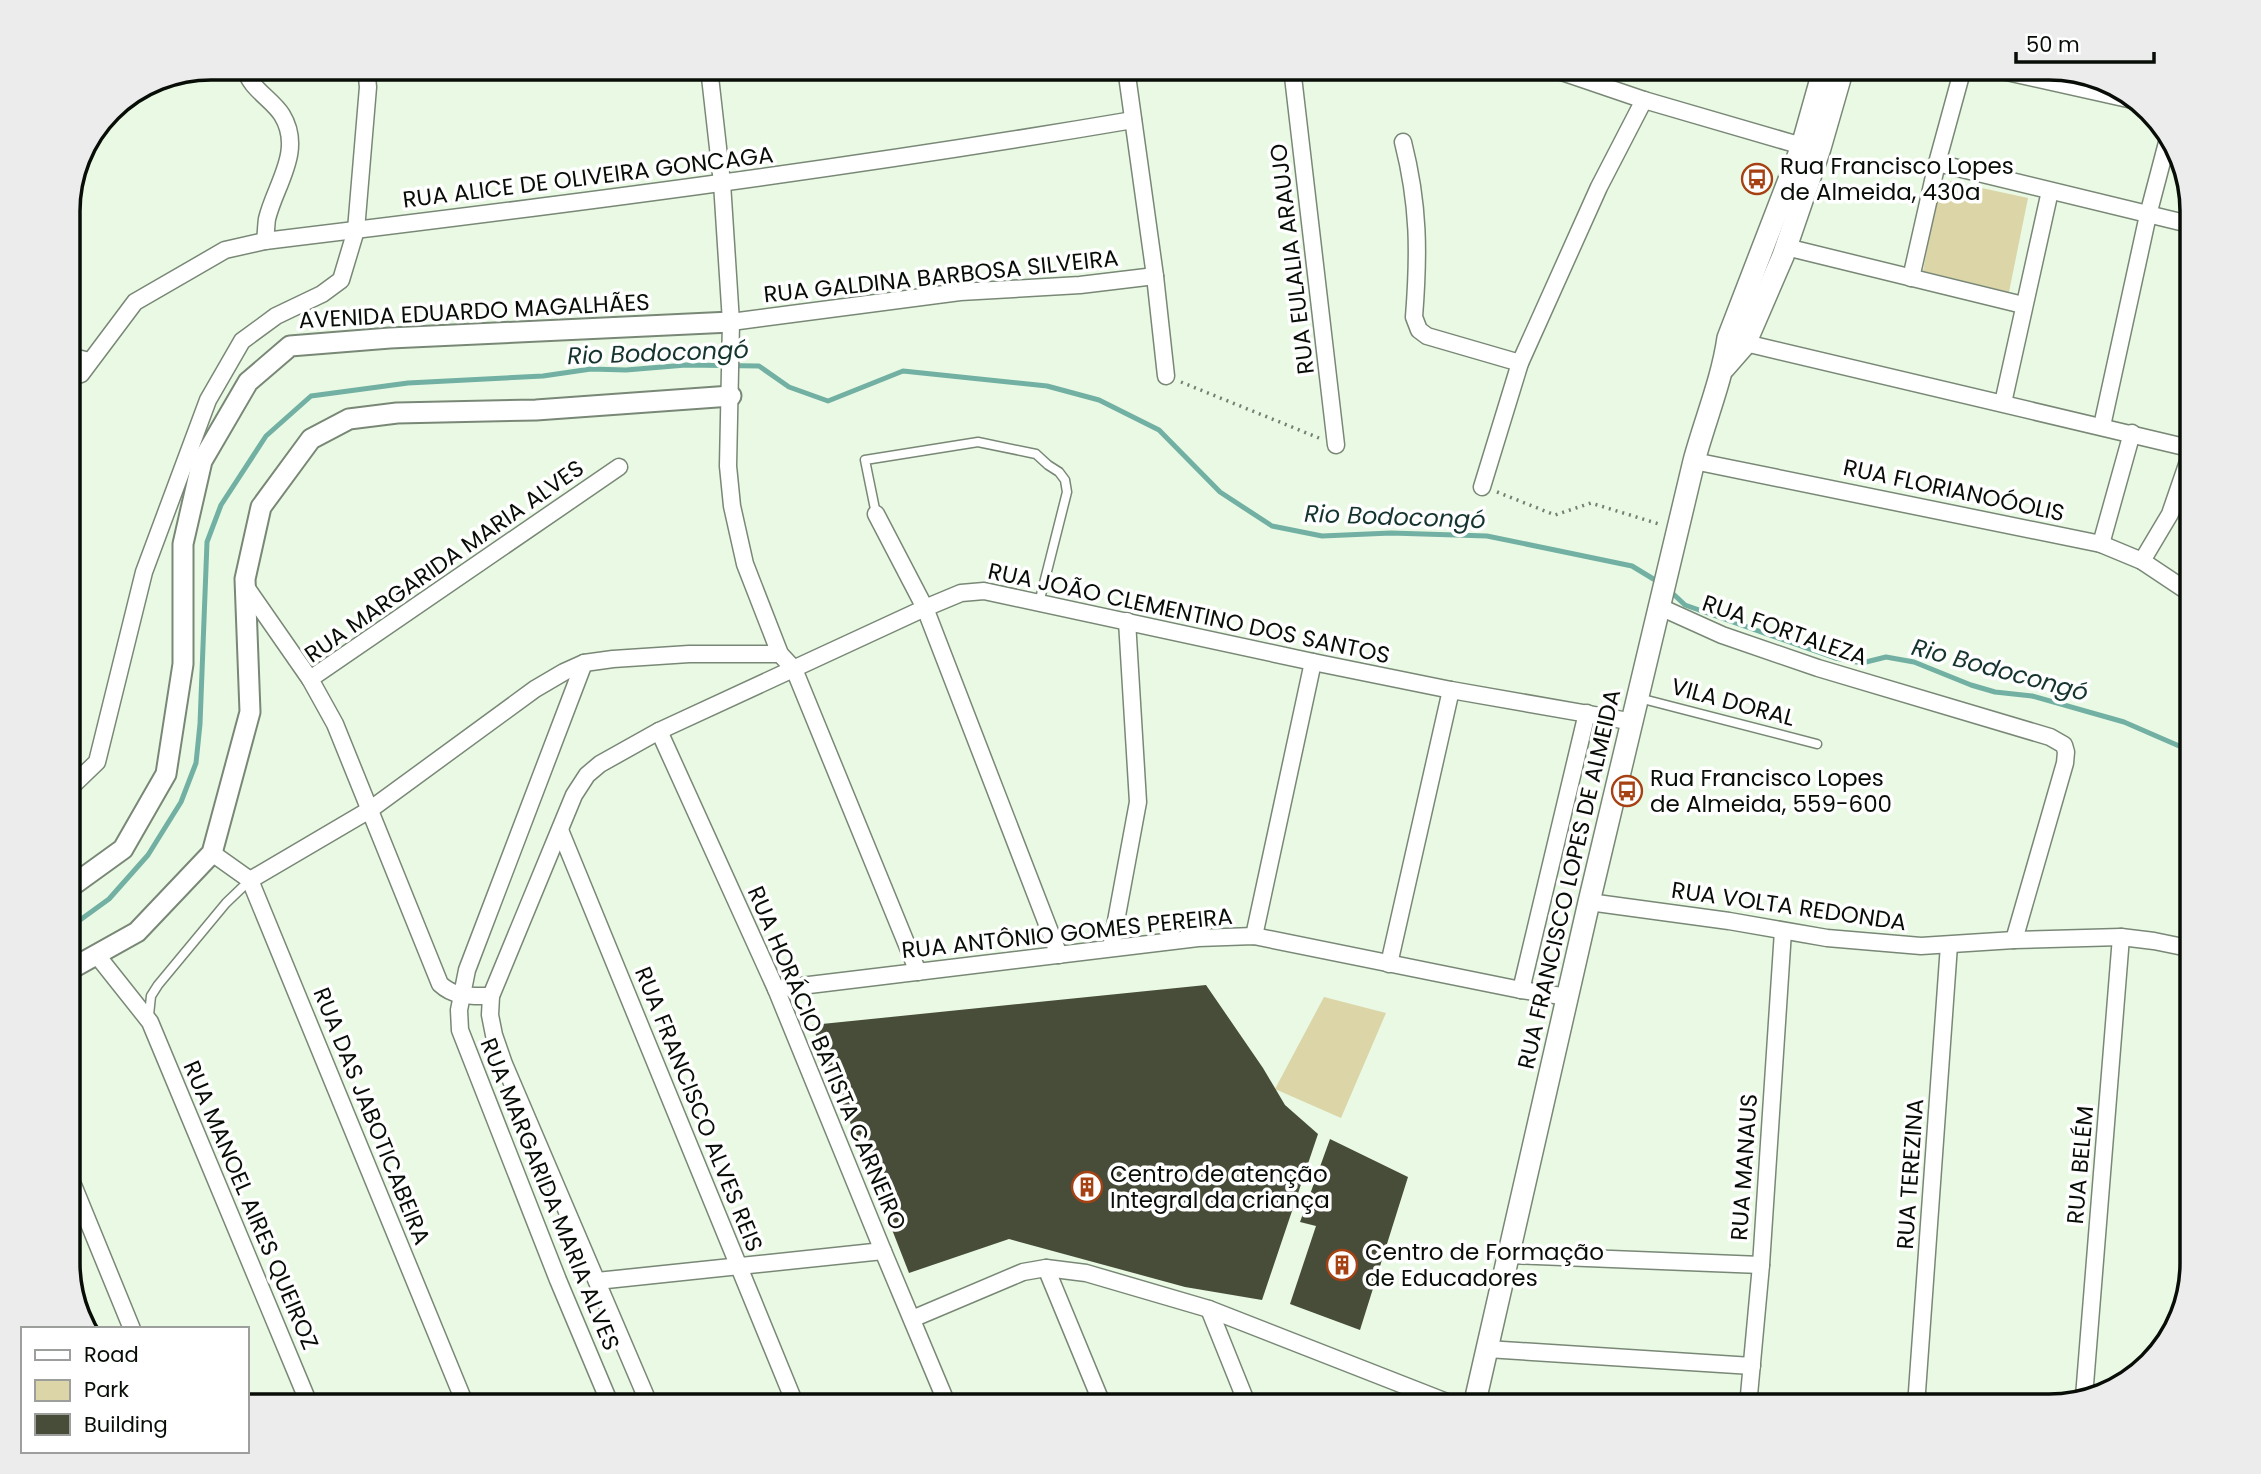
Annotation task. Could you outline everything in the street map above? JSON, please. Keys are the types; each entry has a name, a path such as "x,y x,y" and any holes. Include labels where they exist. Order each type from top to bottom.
{"main road":[{"name":"RUA FRANCISCO LOPES DE ALMEIDA","path":"1737,341 1802,146 1821,80"},
{"name":"RUA FRANCISCO LOPES DE ALMEIDA","path":"1477,1394 1694,461 1724,368 1786,247 1820,149 1840,80"}],"street":[{"path":"1128,80 1166,376"},
{"name":"RUA EULALIA ARAUJO","path":"1293,80 1336,445"},
{"path":"1586,80 1802,146"},
{"path":"1911,278 1937,163 1960,80"},
{"path":"251,81 281,113 288,127 290,142 283,182 267,219 265,241"},
{"path":"81,777 97,762 144,572 208,400 242,341 276,316 322,294 341,280 356,230 367,81"},
{"path":"710,81 722,183 731,322 728,466 736,528 745,564 780,654 794,669 918,972"},
{"path":"2061,81 2090,87"},
{"path":"1482,487 1520,363 1599,187 1644,100"},
{"name":"RUA ALICE DE OLIVEIRA GONCAGA","path":"81,374 135,302 225,250 265,241 938,153 1133,120"},
{"path":"1403,142 1412,176 1417,225 1418,270 1413,317 1419,330 1427,336 1520,363"},
{"path":"2102,426 2148,215 2165,150"},
{"path":"1937,163 2180,222"},
{"path":"2003,403 2050,191"},
{"path":"1786,247 2024,305"},
{"name":"RUA GALDINA BARBOSA SILVEIRA","path":"731,322 960,292 1054,287 1155,276"},
{"name":"AVENIDA EDUARDO MAGALHÃES","path":"81,879 123,849 166,774 183,664 183,544 202,461 248,382 290,346 390,338 731,322"},
{"path":"1737,341 2180,445"},
{"path":"81,359 89,361"},
{"path":"81,963 137,932 212,853 250,712 246,587 261,506 312,439 349,419 397,413 536,410 731,391"},
{"path":"2101,544 2132,433"},
{"name":"RUA FLORIANOÓOLIS","path":"1694,461 2101,544 2142,561 2180,586"},
{"name":"RUA MARGARIDA MARIA ALVES","path":"461,996 449,992 440,984 432,968 371,809 335,724 310,679 619,467"},
{"path":"2142,561 2171,514 2180,487"},
{"path":"876,514 925,608 1059,955"},
{"path":"246,587 310,679"},
{"name":"RUA JOÃO CLEMENTINO DOS SANTOS","path":"504,1064 490,1015 491,996 574,795 587,775 600,764 659,730 961,593 984,591 1451,690 1633,722"},
{"name":"RUA FORTALEZA","path":"1662,597 1722,635 2050,737 2064,745 2064,763 2014,940"},
{"path":"1111,947 1139,802 1127,621"},
{"path":"212,853 250,880 371,809 535,688 584,663 690,654 780,654"},
{"path":"1254,936 1313,662"},
{"name":"RUA MARGARIDA MARIA ALVES","path":"584,663 467,970 461,996 460,1030 606,1394"},
{"path":"1389,964 1451,690"},
{"path":"1521,990 1587,713"},
{"name":"RUA HORÁCIO BATISTA CARNEIRO","path":"659,730 776,989 943,1394"},
{"name":"RUA FRANCISCO ALVES REIS","path":"560,830 791,1394"},
{"name":"RUA DAS JABOTICABEIRA","path":"250,880 461,1394"},
{"name":"RUA VOLTA REDONDA","path":"1590,902 1783,931 1920,946 2121,937 2180,946"},
{"name":"RUA MANAUS","path":"1749,1394 1761,1265 1783,931"},
{"name":"RUA ANTÔNIO GOMES PEREIRA","path":"776,989 1111,947 1198,938 1254,936 1568,997"},
{"name":"RUA BELÉM","path":"2085,1388 2121,937"},
{"name":"RUA TEREZINA","path":"1917,1394 1949,945"},
{"name":"RUA MANOEL AIRES QUEIROZ","path":"96,954 150,1021 305,1394"},
{"path":"461,996 491,996"},
{"name":"RUA MARGARIDA MARIA ALVES","path":"504,1064 645,1394"},
{"path":"81,1204 131,1327"},
{"path":"597,1281 883,1251"},
{"path":"1510,1255 1761,1265"},
{"path":"912,1319 1023,1272 1046,1268 1086,1273 1209,1309 1426,1394"},
{"path":"1046,1268 1098,1394"},
{"path":"1209,1309 1243,1394"},
{"path":"1487,1349 1752,1366"}],"lane":[{"path":"876,514 865,460 978,442 1036,454 1059,472 1065,480 1067,492 1039,603"},
{"name":"VILA DORAL","path":"1639,698 1817,744"},
{"path":"150,1021 148,1007 158,985 226,902 250,880"}],"path":[{"path":"1166,376 1336,445"},
{"path":"1482,487 1555,515 1591,503 1678,530"}],"green space":[{"path":"1940,179 2028,198 2009,292 1923,271"},
{"path":"1324,997 1386,1013 1341,1118 1275,1089"}],"building":[{"name":"Centro de atenção Integral da criança","path":"1206,985 1285,1105 1318,1134 1262,1300 1185,1287 1009,1239 909,1273 812,1025"},
{"name":"Centro de Formação de Educadores","path":"1330,1139 1408,1177 1360,1330 1290,1304 1316,1226 1300,1222"}],"waterway":[{"name":"Rio Bodocongó","path":"81,919 109,899 148,855 181,802 196,763 200,724 207,542 221,505 266,436 311,396 408,383 543,376 591,369 626,370 686,365 759,366 789,387 828,401 903,371 1047,386 1099,400 1159,430 1220,492 1272,526 1322,536 1391,533 1487,536 1632,566 1660,583"},
{"name":"Rio Bodocongó","path":"1668,589 1685,605 1835,658 1862,663 1886,657 1914,662 1995,692 2032,696 2124,722 2180,746"}],"place":[{"name":"Rua Francisco Lopes de Almeida, 430a","path":"1757,179"},
{"name":"Rua Francisco Lopes de Almeida, 559-600","path":"1627,791"},
{"name":"Centro de atenção Integral da criança","path":"1087,1187"},
{"name":"Centro de Formação de Educadores","path":"1342,1265"}]}
